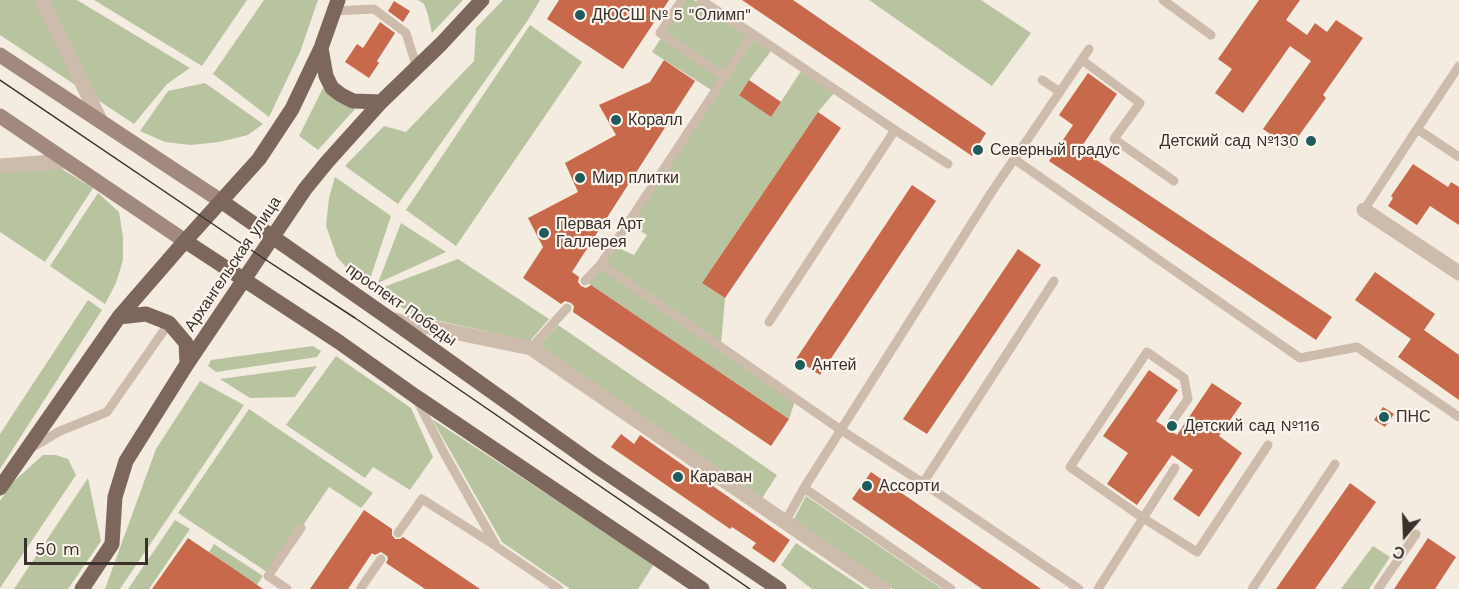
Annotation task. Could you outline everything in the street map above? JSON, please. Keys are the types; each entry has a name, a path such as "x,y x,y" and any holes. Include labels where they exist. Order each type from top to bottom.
{"main road":[{"name":"Архангельская улица","path":"82,589 112,544 115,497 126,461 272,237 327,162 381,102 441,44 482,0"},
{"path":"0,487 119,317 260,159 292,109 321,48 336,6"},
{"path":"321,48 326,76 332,88 353,101 381,102"},
{"name":"проспект Победы","path":"0,55 221,201 595,465 779,589"},
{"path":"0,116 339,342 415,396 702,589"},
{"path":"119,317 146,314 170,323 186,343 188,364"}],"street":[{"path":"42,0 101,122"},
{"path":"0,165 66,161"},
{"path":"1364,210 1459,273"},
{"path":"390,319 531,348 883,589"}],"lane":[{"path":"682,0 660,33 724,76"},
{"path":"701,0 948,164"},
{"path":"1163,0 1212,35"},
{"path":"336,6 374,9 406,33 417,68"},
{"path":"585,281 601,264 753,34"},
{"path":"784,522 1014,159 1089,49"},
{"path":"1082,60 1140,103 1114,139 1174,181"},
{"path":"1364,210 1459,66"},
{"path":"1042,80 1060,92"},
{"path":"1417,129 1459,157"},
{"path":"769,322 895,130"},
{"path":"1014,159 1300,358 1358,347 1459,417"},
{"path":"601,264 841,430 1079,589"},
{"path":"923,483 1054,281"},
{"path":"531,348 567,308"},
{"path":"25,452 60,431 108,412 170,323"},
{"path":"1173,420 1188,399 1184,378 1147,352 1070,467 1197,552 1268,445"},
{"path":"415,396 497,547"},
{"path":"1252,589 1335,464"},
{"path":"1098,589 1174,468"},
{"path":"804,488 951,589"},
{"path":"398,533 422,499 559,589"},
{"path":"287,589 268,576 301,528"},
{"path":"1378,589 1416,534"},
{"path":"361,589 381,559"}],"green space":[{"path":"0,0 77,0 190,68 167,84 134,124 0,35"},
{"path":"94,0 247,0 202,66"},
{"path":"264,0 318,0 300,52 269,117 213,74"},
{"path":"418,0 463,0 432,33 424,4"},
{"path":"503,0 540,0 398,204 345,166 384,126 406,132 474,61 476,28"},
{"path":"686,0 694,0 771,51 739,94 771,117 801,71 834,93 818,112 702,283 725,298 721,344 797,395 789,419 585,281 616,247 634,255 647,235 637,229 632,222 716,93 652,52"},
{"path":"869,0 981,0 1031,33 992,86"},
{"path":"530,25 582,62 456,246 406,210"},
{"path":"205,83 263,124 248,135 219,142 191,145 165,142 140,131 168,91"},
{"path":"323,88 337,102 355,109 318,150 299,136"},
{"path":"57,166 93,188 45,262 0,232 0,168"},
{"path":"335,177 391,216 368,285 351,273 337,257 326,226 329,198"},
{"path":"98,193 119,212 123,237 123,260 116,283 105,304 50,266"},
{"path":"401,223 446,252 378,283"},
{"path":"458,259 549,319 530,341 413,315 376,290"},
{"path":"88,300 102,310 0,469 0,434"},
{"path":"558,325 777,475 761,500 538,347"},
{"path":"313,346 321,351 317,357 216,372 208,366 211,360"},
{"path":"336,356 411,408 433,457 410,490 373,467 365,478 286,425"},
{"path":"317,366 295,397 250,398 220,379"},
{"path":"200,381 244,405 120,589 105,589 156,449"},
{"path":"249,409 373,493 361,508 329,487 270,574 178,513"},
{"path":"432,419 654,564 638,589 570,589 502,542"},
{"path":"43,455 56,455 68,459 76,475 0,588 0,501 13,482"},
{"path":"88,478 101,541 68,589 14,589"},
{"path":"806,496 942,589 893,589 793,521"},
{"path":"175,520 190,529 149,589 128,589"},
{"path":"796,543 865,589 812,589 781,565"},
{"path":"214,544 263,576 257,585 209,552"},
{"path":"1373,546 1390,557 1369,589 1341,589"}],"building":[{"path":"559,0 669,0 623,69 547,19"},
{"path":"742,0 793,0 986,133 972,156"},
{"path":"1259,0 1300,0 1286,20 1307,35 1315,23 1327,32 1336,20 1363,38 1323,95 1326,98 1290,148 1263,129 1311,61 1290,46 1243,113 1215,93 1232,69 1218,59"},
{"path":"394,1 410,11 403,22 388,11"},
{"path":"380,22 395,33 369,78 345,62 357,44 363,48"},
{"path":"664,60 695,81 572,272 579,277 578,282 581,286 586,288 591,285 789,419 771,446 573,312 574,306 571,303 565,301 561,304 523,278 543,247 528,218 578,192 565,163 616,135 599,105 650,82"},
{"path":"1088,73 1117,94 1080,149 1332,317 1316,340 1049,161 1073,125 1059,115"},
{"path":"749,80 781,102 771,117 739,95"},
{"path":"818,112 841,128 725,298 702,283"},
{"path":"1413,164 1448,187 1451,182 1459,187 1459,225 1430,206 1417,225 1388,206 1393,198 1391,196"},
{"path":"912,185 936,201 820,375 796,359"},
{"path":"1018,249 1041,265 927,434 903,419"},
{"path":"1375,272 1435,314 1424,330 1459,355 1459,400 1398,357 1411,339 1355,300"},
{"path":"1149,370 1178,390 1156,421 1177,435 1212,383 1242,403 1219,436 1242,453 1199,517 1173,499 1193,470 1172,455 1137,505 1107,484 1128,453 1103,436"},
{"name":"ПНС","path":"1383,407 1394,414 1385,427 1374,420"},
{"name":"Караван","path":"621,434 634,444 640,435 790,540 774,563 752,548 756,543 732,527 730,529 611,447"},
{"path":"871,472 1041,589 982,589 852,499"},
{"path":"1350,483 1376,502 1315,589 1276,589"},
{"path":"364,510 392,529 395,539 403,537 480,589 425,589 386,563 387,556 381,552 375,555 372,553 348,589 310,589"},
{"path":"188,538 240,573 263,589 152,589"},
{"path":"1428,538 1456,557 1435,589 1394,589"}],"tram line":[{"path":"0,80 355,318 750,589"}],"place":[{"name":"ДЮСШ № 5 \"Олимп\"","path":"580,15"},
{"name":"Коралл","path":"616,120"},
{"name":"Детский сад №130","path":"1311,141"},
{"name":"Северный градус","path":"978,150"},
{"name":"Мир плитки","path":"580,178"},
{"name":"Первая Арт Галлерея","path":"544,233"},
{"name":"Антей","path":"800,365"},
{"name":"ПНС","path":"1384,417"},
{"name":"Детский сад №116","path":"1172,426"},
{"name":"Караван","path":"678,477"},
{"name":"Ассорти","path":"867,486"}]}
